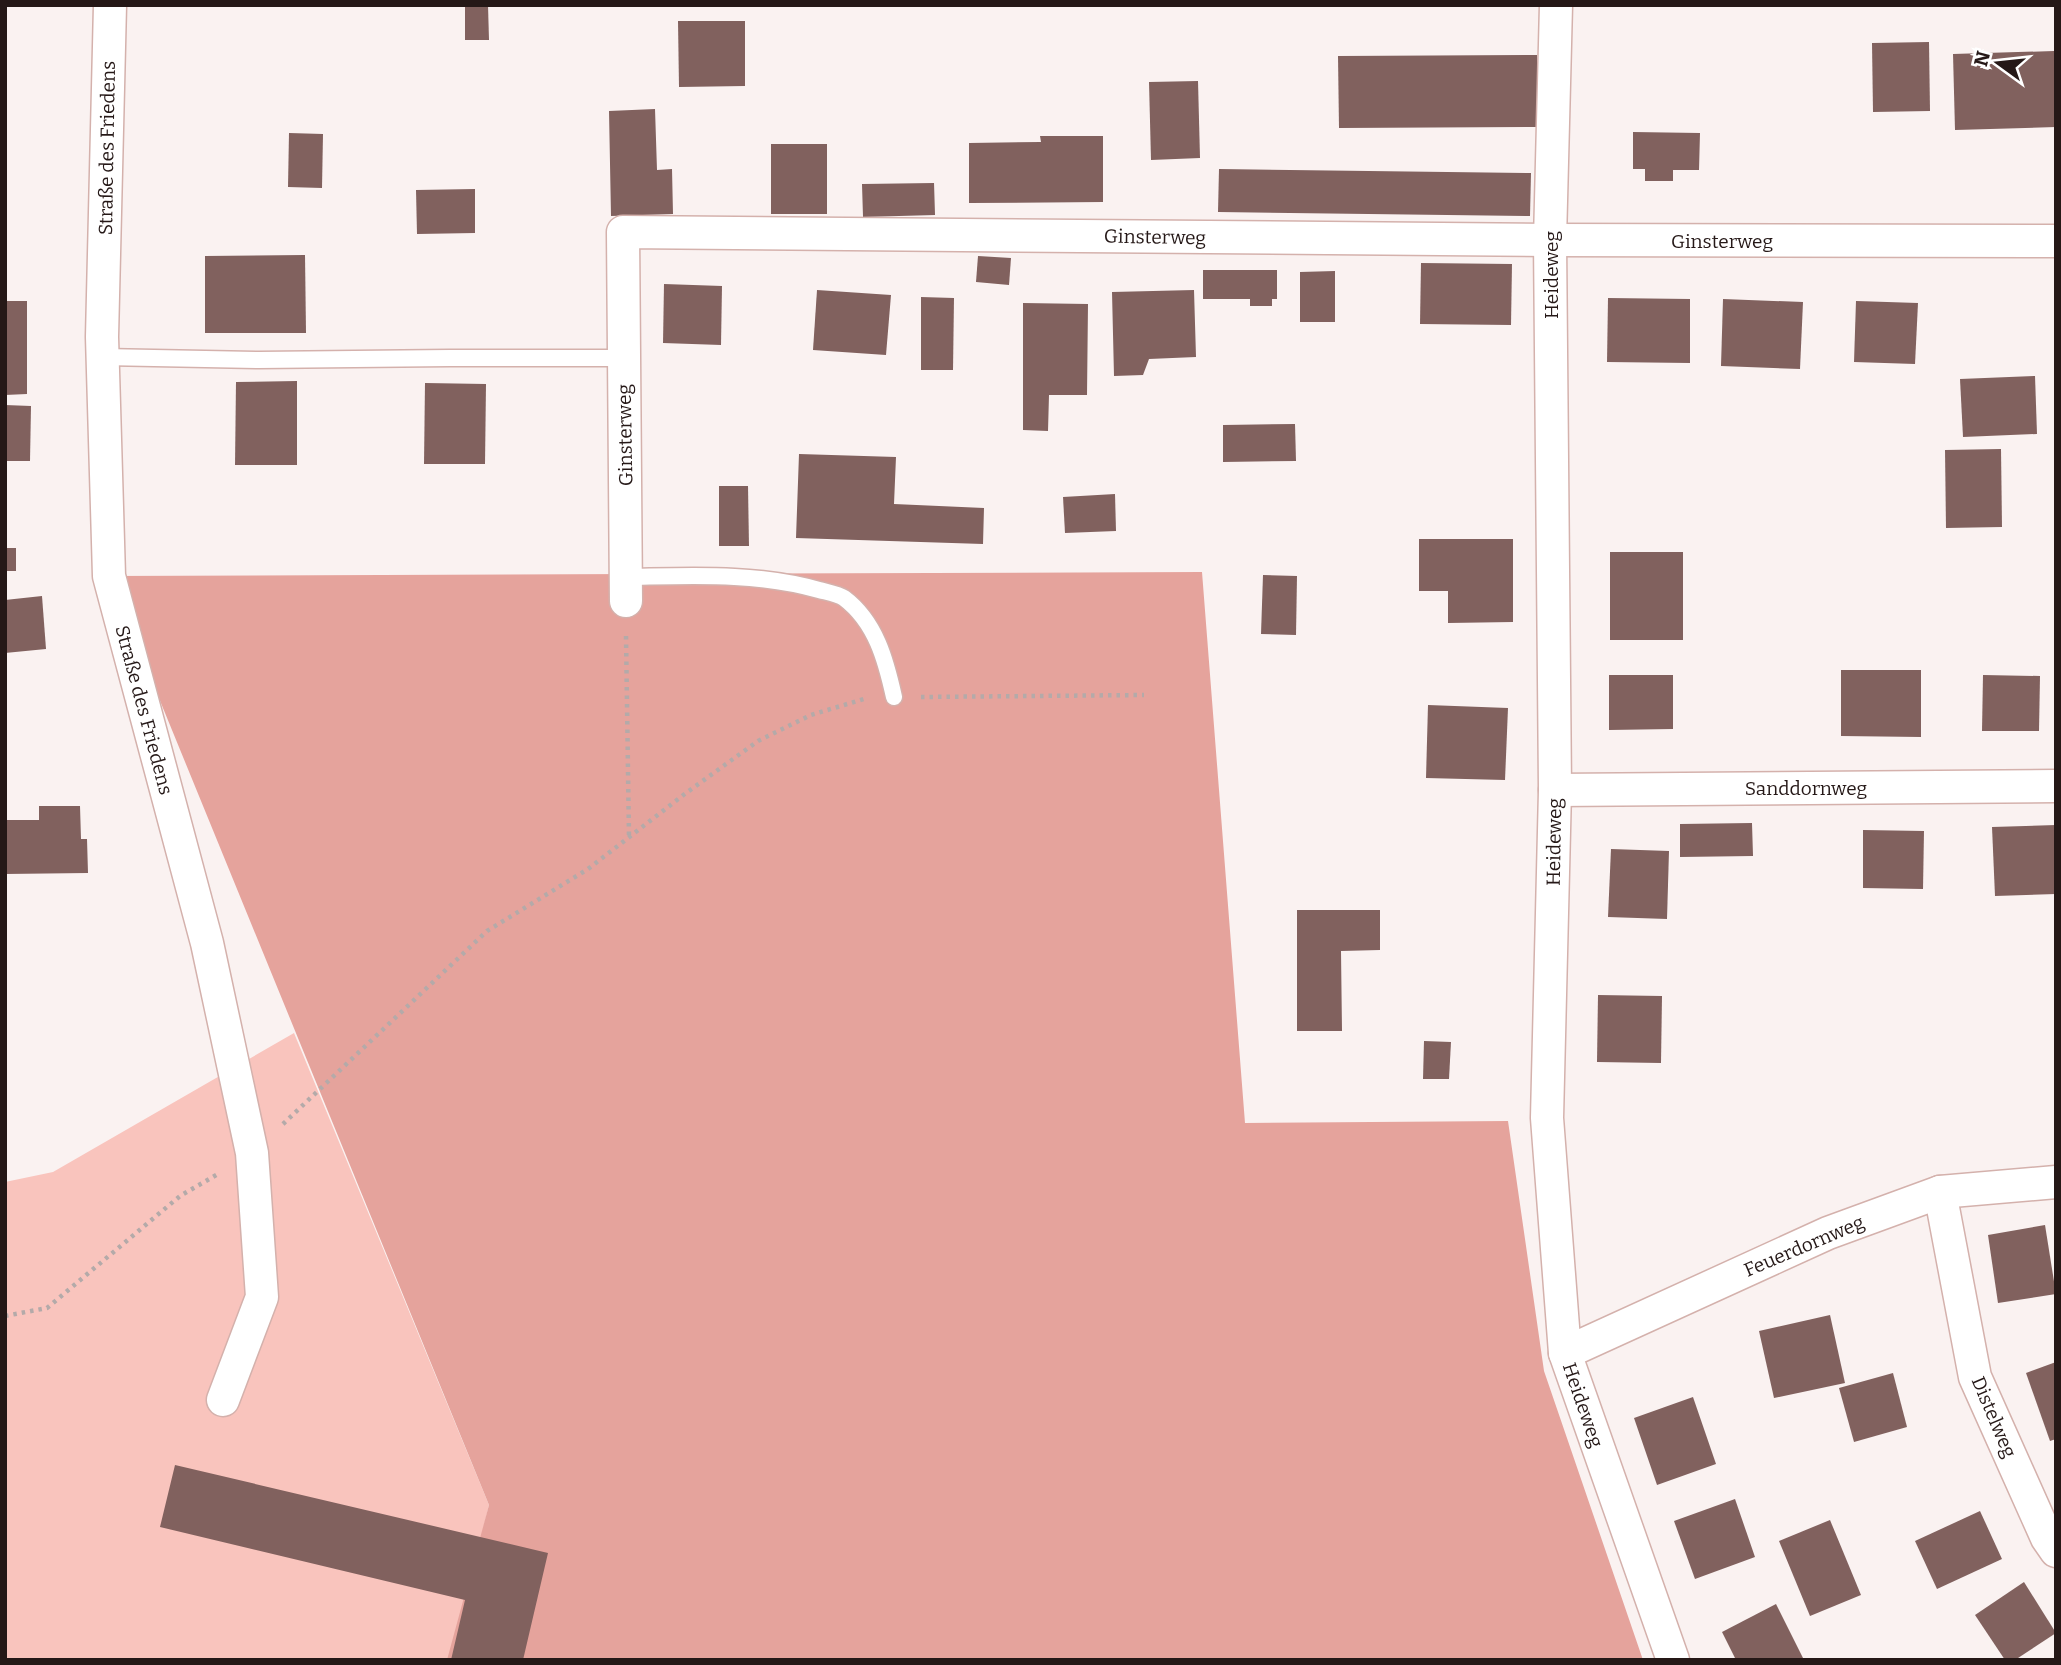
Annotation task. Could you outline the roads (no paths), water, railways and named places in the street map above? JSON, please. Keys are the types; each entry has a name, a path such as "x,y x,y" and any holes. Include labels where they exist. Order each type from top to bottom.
{"street":[{"name":"Straße des Friedens","path":"110,5 103,357 108,576 207,943 252,1153 262,1297 223,1400"},
{"name":"Heideweg","path":"1556,5 1550,240 1555,790 1547,1118 1564,1353 1673,1660"},
{"name":"Ginsterweg","path":"626,589 622,232 1550,240 2056,241"},
{"name":"Sanddornweg","path":"1555,790 2056,786"},
{"name":"Feuerdornweg","path":"1564,1353 1828,1233 1940,1192 2056,1182"},
{"name":"Distelweg","path":"1940,1192 1975,1377 2047,1538 2056,1551"}],"lane":[{"path":"103,357 259,360 624,358"},
{"path":"626,589 738,576 795,583 843,597 874,634 885,656 894,697"}]}
